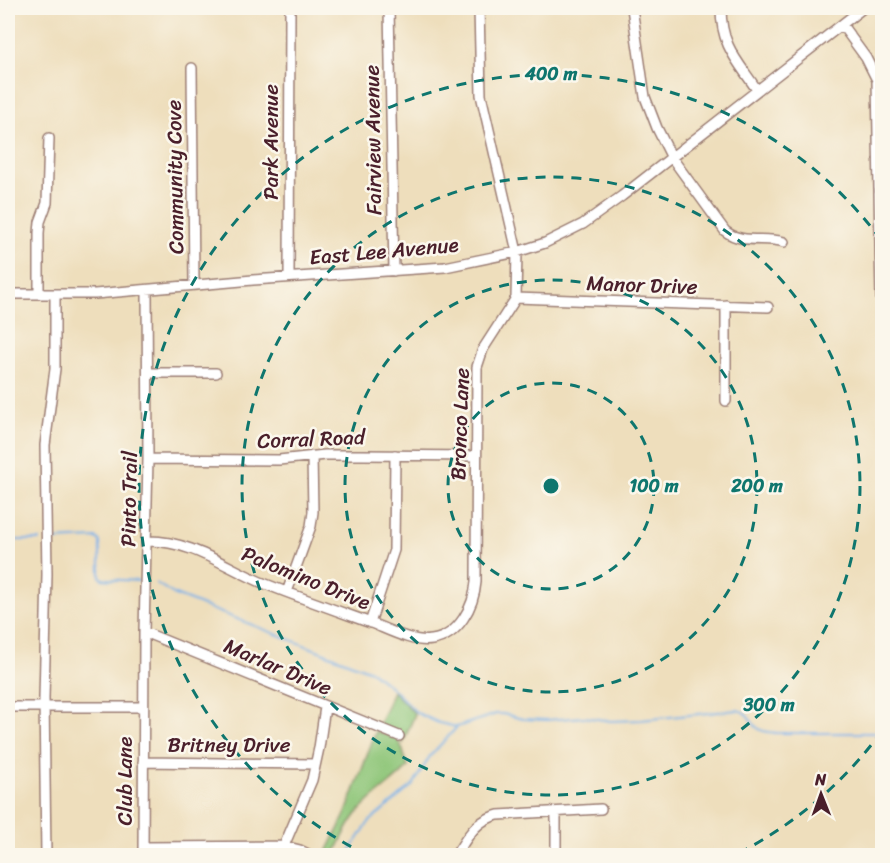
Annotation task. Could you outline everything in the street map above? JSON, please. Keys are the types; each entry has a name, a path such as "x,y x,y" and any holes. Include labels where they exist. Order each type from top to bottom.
{"street":[{"name":"Park Avenue","path":"289,277 290,8"},
{"name":"Fairview Avenue","path":"389,8 394,271"},
{"path":"479,8 481,95 517,252 516,298"},
{"path":"632,8 645,97 672,158 725,231 736,238 746,240 774,239 784,242"},
{"path":"721,8 726,44 757,90"},
{"name":"East Lee Avenue","path":"8,294 95,294 289,277 445,267 517,252 545,243 583,224 672,158 863,8"},
{"path":"842,25 879,75 881,299"},
{"name":"Community Cove","path":"192,68 194,285"},
{"path":"39,294 39,233 46,203 49,138"},
{"name":"Pinto Trail","path":"143,707 148,459 147,290"},
{"path":"46,855 45,445 55,369 55,295"},
{"name":"Manor Drive","path":"516,298 768,307"},
{"name":"Bronco Lane","path":"451,632 468,611 475,588 477,375 480,356 516,298"},
{"path":"726,305 726,401"},
{"path":"148,373 216,373"},
{"path":"370,623 394,550 395,455"},
{"path":"287,592 311,526 312,456"},
{"name":"Corral Road","path":"148,459 279,460 312,456 476,456"},
{"name":"Palomino Drive","path":"147,541 161,541 189,548 287,592 404,636 427,640 442,638 451,632"},
{"name":"Marlar Drive","path":"144,632 399,736"},
{"path":"284,846 312,780 325,706"},
{"path":"8,707 143,707"},
{"name":"Club Lane","path":"143,707 143,851"},
{"name":"Britney Drive","path":"143,762 315,764"},
{"path":"455,855 482,820 498,815 601,809"},
{"path":"556,812 556,855"},
{"path":"143,851 284,846 312,855"}],"green space":[{"path":"393,691 415,714 403,743 399,734 378,727"},
{"path":"376,731 397,739 408,767 357,814 334,855 325,856 346,813"}],"waterway":[{"path":"52,540 97,538 100,542 100,576 102,579 142,581"},
{"path":"8,540 40,540"},
{"path":"156,583 175,595 371,671 417,713 439,723 457,727"},
{"path":"347,856 369,822 413,785 430,756 457,727 496,714 523,719 584,717 611,721 737,710 745,713 759,729 774,733 882,733"}]}
